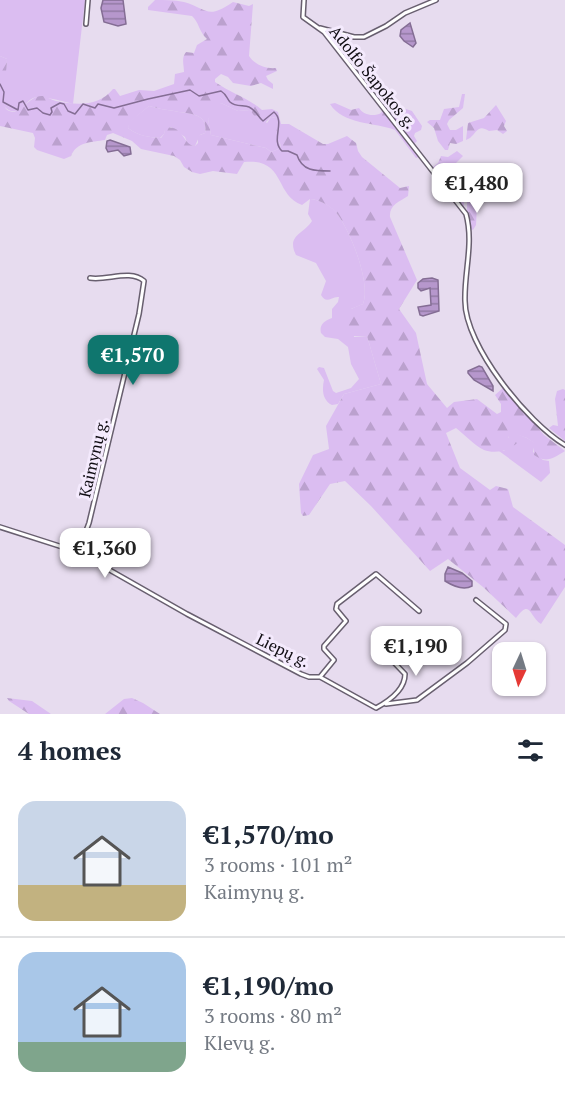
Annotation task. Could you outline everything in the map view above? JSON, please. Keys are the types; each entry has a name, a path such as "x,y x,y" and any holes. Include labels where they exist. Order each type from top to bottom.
{"street":[{"path":"86,24 88,0"},
{"name":"Adolfo Šapokos g.","path":"304,0 303,17 324,32 466,214 470,232 466,314 479,350 496,375 542,428 565,445"},
{"path":"318,27 354,37 364,37 405,13 436,0"},
{"name":"Kaimynų g.","path":"78,552 89,523 139,314 144,281 132,276 90,278"},
{"name":"Liepų g.","path":"0,527 78,552 301,674 320,677 376,708 384,704"},
{"path":"320,677 334,660 324,649 324,645 346,621 338,613 337,604 376,574 419,611"},
{"path":"384,704 417,700 467,663 505,630 506,624 476,600"},
{"path":"377,635 382,650 405,674 402,687 384,704"}],"green space":[{"path":"0,0 85,0 73,104 37,97 31,99 19,110 12,111 4,106 1,91 7,59 0,56"},
{"path":"155,0 173,0 212,12 233,2 249,6 253,4 249,56 261,66 276,68 277,71 266,76 273,84 273,89 261,83 251,86 233,83 221,74 215,82 262,110 272,109 278,112 281,124 289,124 323,144 347,136 356,143 362,157 400,188 409,186 408,196 393,207 390,217 417,280 399,309 416,333 427,384 447,408 454,402 477,399 497,414 501,412 501,404 495,395 504,387 544,435 565,451 550,459 539,458 534,455 534,443 512,433 508,437 517,443 514,446 492,452 484,450 456,428 446,433 460,468 490,490 496,486 508,489 513,507 565,545 565,587 541,624 527,609 516,618 448,559 430,571 345,481 330,484 309,515 303,516 301,513 299,484 313,455 329,449 326,426 344,394 381,384 367,336 347,336 344,329 344,315 363,304 364,284 354,246 343,223 332,209 322,202 310,199 302,205 293,200 273,171 257,162 244,162 237,174 213,171 200,174 184,167 174,156 141,149 132,141 113,133 107,135 105,140 81,145 73,151 71,156 64,159 37,150 34,147 33,133 0,126 0,56 7,59 4,104 11,112 38,96 54,101 79,104 101,99 113,89 120,96 139,90 154,91 174,84 175,74 184,72 184,54 194,53 197,45 207,39 192,16 148,10","holes":["221,103 238,111 250,110 258,121 265,123 271,117 276,118 276,137 281,148 271,152 266,148 211,135 208,119 218,112","149,106 196,115 204,121 205,133 198,136 198,143 195,146 191,145 176,129 165,128 161,138 148,137 128,128 130,122"]},
{"path":"462,94 465,94 463,108 447,124 450,130 463,126 463,141 456,144 450,143 448,150 445,150 438,141 434,128 427,122 440,120 444,109 459,107"},
{"path":"221,103 238,111 250,110 267,123 271,117 276,118 276,132 281,148 271,152 266,148 211,135 208,119"},
{"path":"335,103 351,110 359,108 366,114 372,115 381,113 383,109 387,115 406,109 412,111 422,126 421,130 415,133 417,141 412,146 419,157 416,158 395,130 343,116 330,104"},
{"path":"496,105 506,121 504,126 507,131 503,134 497,130 489,131 482,128 466,140 468,123 484,118"},
{"path":"149,106 196,115 204,121 205,133 200,135 195,146 188,145 185,137 171,127 165,130 160,138 148,137 128,128 129,122"},
{"path":"457,151 463,156 456,163 463,175 464,207 432,168 441,156 448,157"},
{"path":"473,180 480,197 476,225 473,230 467,211 467,184"},
{"path":"310,199 326,204 336,212 354,246 362,271 365,295 363,304 351,309 354,337 367,336 381,384 344,394 338,404 332,405 325,397 324,380 317,369 319,367 324,368 333,391 336,393 351,388 359,379 351,364 348,347 338,339 325,337 321,333 323,324 332,318 332,309 339,297 327,300 323,298 321,295 326,281 316,263 296,255 293,248 297,235 312,221 308,214"},
{"path":"565,390 565,441 549,428 553,425 558,426 555,399 557,391"},
{"path":"512,432 535,443 533,452 543,460 549,461 550,473 541,482 499,451 504,451 511,441 508,436"},
{"path":"7,698 32,701 51,714 29,714"},
{"path":"132,698 160,714 105,714 124,699"}],"shaded area":[{"path":"103,0 123,0 126,24 118,26 104,22 101,8"},
{"path":"410,23 416,43 413,47 400,36 401,30"},
{"path":"107,141 130,147 131,154 124,156 118,150 108,152"},
{"path":"423,279 438,280 439,311 423,316 420,315 418,307 431,305 430,288 421,291 418,283"},
{"path":"479,366 482,367 493,386 493,391 474,380 468,373"},
{"path":"448,567 462,573 472,581 472,586 462,588 445,581"}],"waterway":[{"path":"0,84 4,92 3,102 18,110 19,103 23,101 28,110 37,108 50,115 51,108 60,103 75,114 83,104 95,108 98,104 114,108 190,90 199,96 221,91 232,104 251,108 263,121 274,112 279,121 277,142 282,151 297,155 302,164 310,169 330,171"}]}
